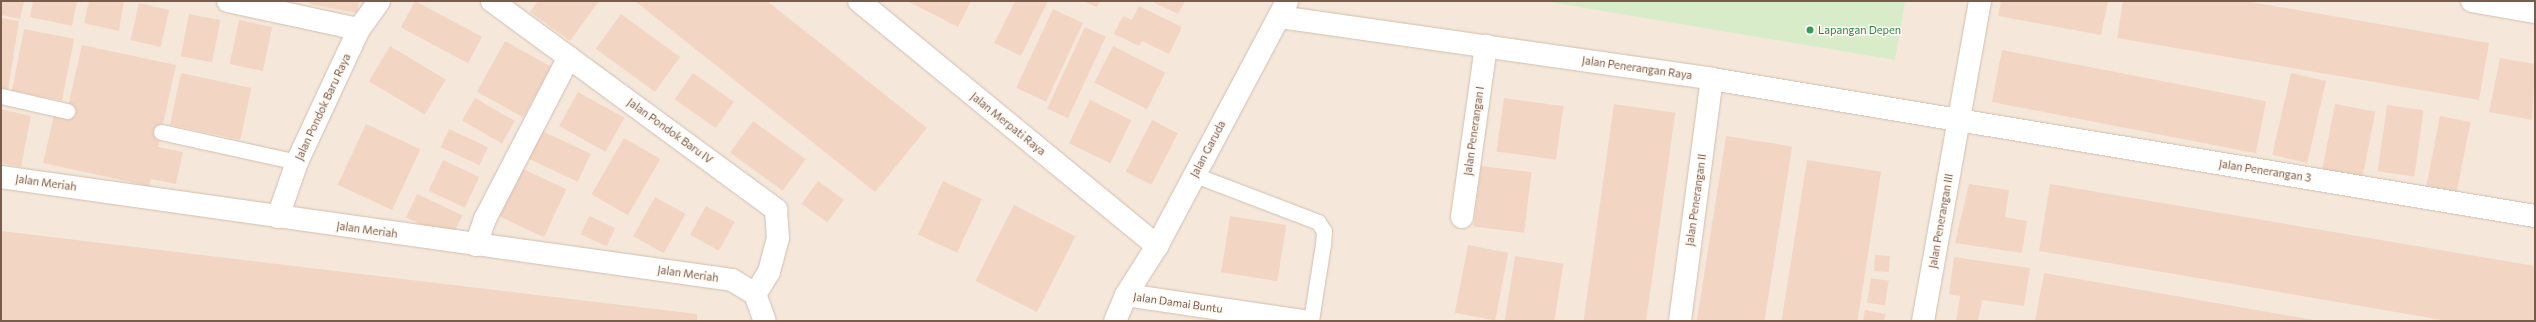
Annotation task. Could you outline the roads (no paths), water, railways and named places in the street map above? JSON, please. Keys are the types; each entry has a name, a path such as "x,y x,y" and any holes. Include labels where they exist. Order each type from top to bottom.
{"street":[{"path":"228,1 359,29"},
{"name":"Jalan Pondok Baru Raya","path":"278,217 297,162 359,29 379,1"},
{"name":"Jalan Pondok Baru IV","path":"492,1 776,210 778,238 769,272 755,294"},
{"name":"Jalan Merpati Raya","path":"859,1 1157,246"},
{"name":"Jalan Penerangan III","path":"1923,321 1960,121 1980,1"},
{"path":"2472,1 2535,12"},
{"name":"Jalan Garuda","path":"1115,321 1126,296 1157,246 1283,9"},
{"name":"Jalan Penerangan Raya","path":"1283,9 1486,46 1712,79 1994,127"},
{"name":"Jalan Penerangan I","path":"1462,217 1486,46"},
{"path":"476,245 485,219 569,57"},
{"name":"Jalan Penerangan II","path":"1680,321 1712,79"},
{"name":"Jalan Penerangan 3","path":"1994,127 2535,216"},
{"name":"Jalan Meriah","path":"1,177 732,280 755,294"},
{"path":"755,294 765,313 765,321"},
{"name":"Jalan Damai Buntu","path":"1126,296 1302,321"}],"lane":[{"path":"1,96 67,111"},
{"path":"161,132 297,162"},
{"path":"1195,175 1318,222 1324,231 1311,321"}],"place":[{"name":"Lapangan Depen","path":"1810,30"}]}
